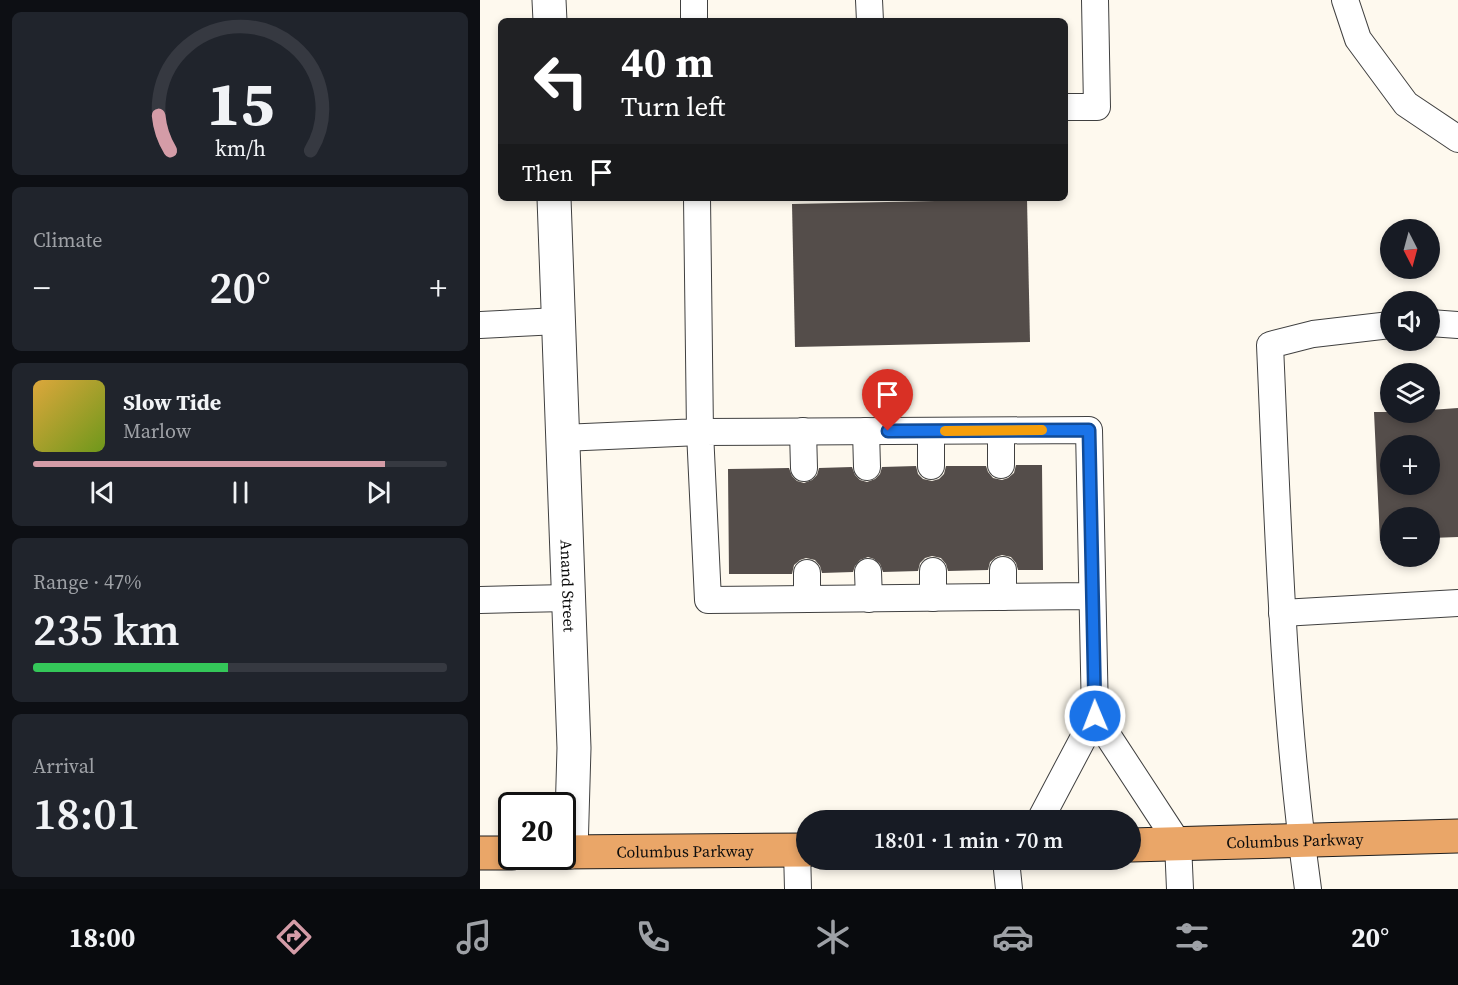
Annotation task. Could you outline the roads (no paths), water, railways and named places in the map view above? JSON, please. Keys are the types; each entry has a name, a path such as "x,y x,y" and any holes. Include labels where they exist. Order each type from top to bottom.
{"highway":[{"name":"Columbus Parkway","path":"1141,845 1458,836"},
{"name":"Columbus Parkway","path":"576,852 796,850"},
{"path":"480,853 498,853"}],"street":[{"path":"549,0 550,18"},
{"name":"Anand Street","path":"555,201 574,748 571,792"}],"lane":[{"path":"694,0 694,18"},
{"path":"869,0 870,18"},
{"path":"1068,107 1097,106 1095,0"},
{"path":"1345,0 1358,39 1406,104 1458,139"},
{"path":"697,201 700,432 708,600 1092,596"},
{"path":"480,325 558,321"},
{"path":"1440,324 1458,325"},
{"path":"1308,889 1281,613 1270,345 1313,334 1380,326"},
{"path":"562,438 700,432 1089,430 1095,716 1045,810"},
{"path":"803,431 804,468"},
{"path":"866,431 867,467"},
{"path":"930,431 931,466"},
{"path":"1001,431 1002,465"},
{"path":"1003,570 1003,597"},
{"path":"933,571 933,598"},
{"path":"868,572 868,599"},
{"path":"807,573 807,599"},
{"path":"480,600 568,598"},
{"path":"1281,613 1458,603"},
{"path":"1095,716 1178,843 1180,889"},
{"path":"798,889 800,870"},
{"path":"1007,870 1009,889"}]}
